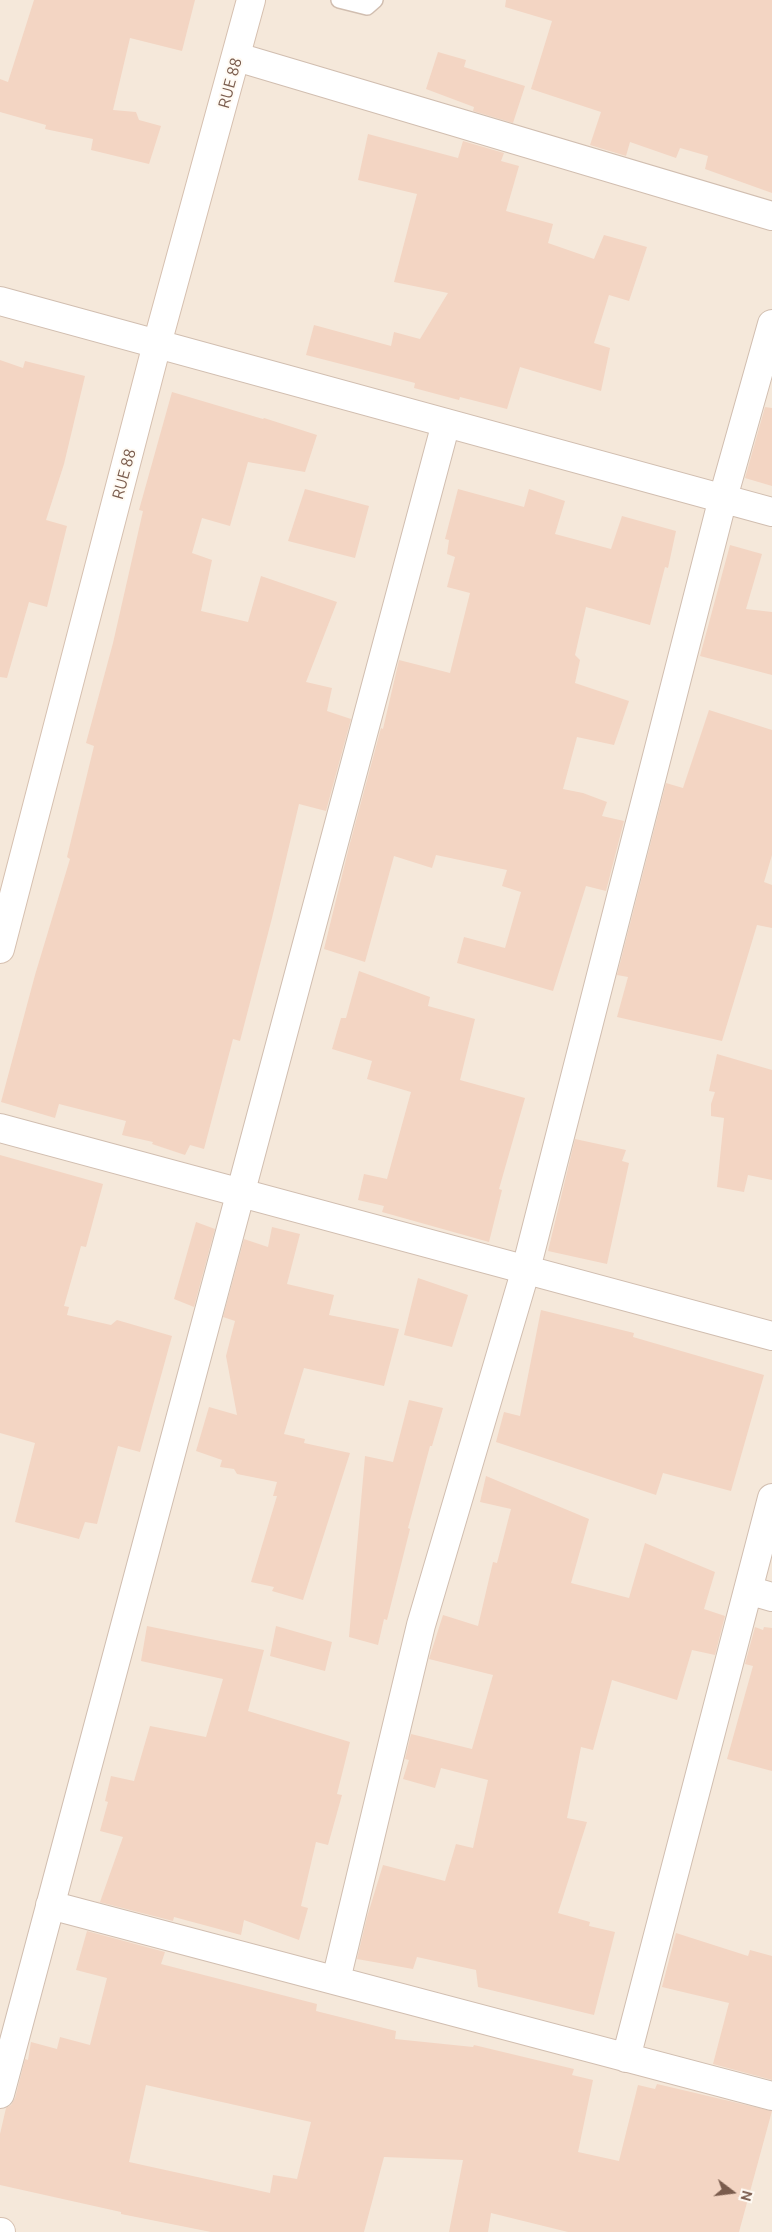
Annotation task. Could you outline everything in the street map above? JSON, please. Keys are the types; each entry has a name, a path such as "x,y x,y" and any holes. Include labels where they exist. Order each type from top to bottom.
{"street":[{"name":"RUE 88","path":"0,949 157,344 237,57 251,0"},
{"path":"237,57 772,216"},
{"path":"0,301 772,512"},
{"path":"336,1980 421,1625 526,1269 723,498 772,324"},
{"path":"0,2094 446,423"},
{"path":"0,1128 772,1336"},
{"path":"626,2058 760,1593 772,1498"},
{"path":"50,1905 772,2096"}],"lane":[{"path":"339,0 367,7 375,0"}],"shaded area":[{"path":"0,0 772,0 772,2232 0,2232"}],"building":[{"path":"34,0 195,0 182,51 130,38 113,110 136,112 139,120 161,126 149,164 91,150 93,139 45,129 46,125 0,112 0,79 8,82"},
{"path":"506,0 772,0 772,193 705,169 708,156 680,148 676,158 630,142 626,156 590,145 601,112 531,89 552,21 505,7"},
{"path":"438,52 466,60 464,67 525,86 513,123 473,111 474,107 426,89"},
{"path":"368,134 458,158 463,141 504,153 501,161 519,166 506,211 553,224 548,243 594,259 604,235 647,247 629,301 609,295 594,343 610,348 601,391 520,367 507,409 460,397 459,400 414,388 415,383 306,355 314,325 391,346 394,332 420,339 448,293 394,282 417,194 358,180"},
{"path":"0,360 23,368 25,361 85,376 64,464 46,520 67,526 47,607 29,602 7,678 0,677"},
{"path":"172,392 317,435 305,472 248,462 230,526 202,518 192,553 212,560 201,611 248,622 261,576 337,602 306,682 332,688 327,711 351,719 326,811 299,804 240,1041 233,1039 204,1149 190,1145 185,1155 152,1144 153,1142 122,1135 126,1121 59,1104 55,1118 1,1102 35,975 70,859 67,857 94,746 86,743 113,643 143,511 139,510"},
{"path":"765,407 772,408 772,486 745,478"},
{"path":"305,489 369,506 355,558 288,541"},
{"path":"458,489 524,507 529,489 565,501 555,534 611,549 622,516 676,531 668,568 665,567 650,625 586,607 575,655 580,660 575,683 629,701 614,745 577,737 563,789 583,793 607,802 602,816 624,821 606,891 586,886 553,991 457,963 464,937 505,948 521,892 502,886 507,870 436,855 432,868 394,856 365,962 324,949 349,847 381,728 383,729 399,660 450,673 470,593 447,587 455,557 447,554 449,540 445,539"},
{"path":"730,545 762,554 746,609 772,612 772,675 700,656"},
{"path":"709,710 772,730 772,855 764,882 772,885 772,928 757,925 722,1041 617,1017 628,977 617,975 666,783 683,788"},
{"path":"359,971 430,997 428,1006 475,1019 460,1080 525,1098 499,1189 502,1190 489,1242 382,1212 384,1206 358,1200 364,1174 387,1179 411,1092 367,1079 372,1061 332,1049 341,1018 346,1018"},
{"path":"717,1054 772,1070 772,1180 748,1175 744,1192 717,1187 724,1118 711,1116 711,1104 715,1092 709,1091"},
{"path":"575,1139 626,1150 622,1161 629,1163 607,1264 548,1251"},
{"path":"0,1155 103,1184 86,1247 81,1246 64,1306 69,1307 67,1315 111,1325 117,1320 172,1336 140,1452 118,1446 97,1524 85,1522 79,1539 15,1522 35,1443 0,1433"},
{"path":"196,1222 215,1229 194,1307 174,1299"},
{"path":"272,1227 300,1234 287,1284 334,1295 329,1315 399,1329 384,1386 304,1368 284,1434 305,1439 304,1443 350,1453 303,1600 272,1591 274,1587 251,1582 277,1496 273,1496 277,1482 237,1474 234,1469 220,1467 222,1460 196,1451 209,1407 237,1415 226,1356 235,1321 223,1317 244,1239 268,1247"},
{"path":"418,1278 468,1295 452,1347 404,1335"},
{"path":"541,1310 634,1333 633,1337 764,1375 731,1491 663,1473 656,1495 496,1442 504,1412 520,1416"},
{"path":"409,1400 443,1408 432,1446 430,1446 408,1528 410,1529 387,1620 384,1619 378,1645 349,1637 365,1456 393,1462"},
{"path":"486,1476 589,1519 571,1583 629,1598 645,1543 715,1572 704,1609 725,1616 715,1655 692,1650 677,1700 612,1680 593,1750 581,1747 567,1818 587,1822 558,1913 590,1922 589,1926 615,1932 594,2015 478,1987 476,1970 417,1957 413,1969 357,1959 367,1917 383,1865 445,1881 456,1844 473,1848 488,1780 441,1768 435,1788 403,1779 409,1760 405,1759 411,1734 472,1749 493,1675 429,1659 443,1615 478,1626 493,1562 497,1563 511,1509 480,1502"},
{"path":"147,1626 264,1650 248,1711 350,1742 337,1794 342,1795 328,1845 316,1842 301,1906 308,1908 299,1940 244,1920 241,1935 174,1917 173,1921 95,1901 100,1902 123,1837 100,1831 108,1802 105,1801 111,1776 134,1781 150,1726 206,1737 223,1679 141,1661"},
{"path":"276,1626 332,1642 325,1671 270,1656"},
{"path":"755,1627 763,1630 764,1627 772,1628 772,1771 727,1759 753,1666 745,1664"},
{"path":"87,1931 165,1952 161,1964 317,2004 316,2011 396,2031 395,2039 473,2047 474,2045 574,2069 572,2075 593,2080 578,2152 619,2161 638,2085 655,2089 657,2084 772,2111 739,2232 568,2232 491,2213 488,2232 449,2232 463,2160 384,2157 364,2232 211,2232 121,2214 121,2212 0,2185 0,2134 6,2108 11,2105 15,2098 25,2059 28,2060 31,2042 57,2049 60,2037 90,2045 107,1978 76,1970","holes":["146,2085 311,2122 297,2179 273,2175 270,2193 129,2162"]},
{"path":"676,1933 748,1956 750,1950 772,1956 772,2080 713,2064 729,2003 662,1987"}]}
